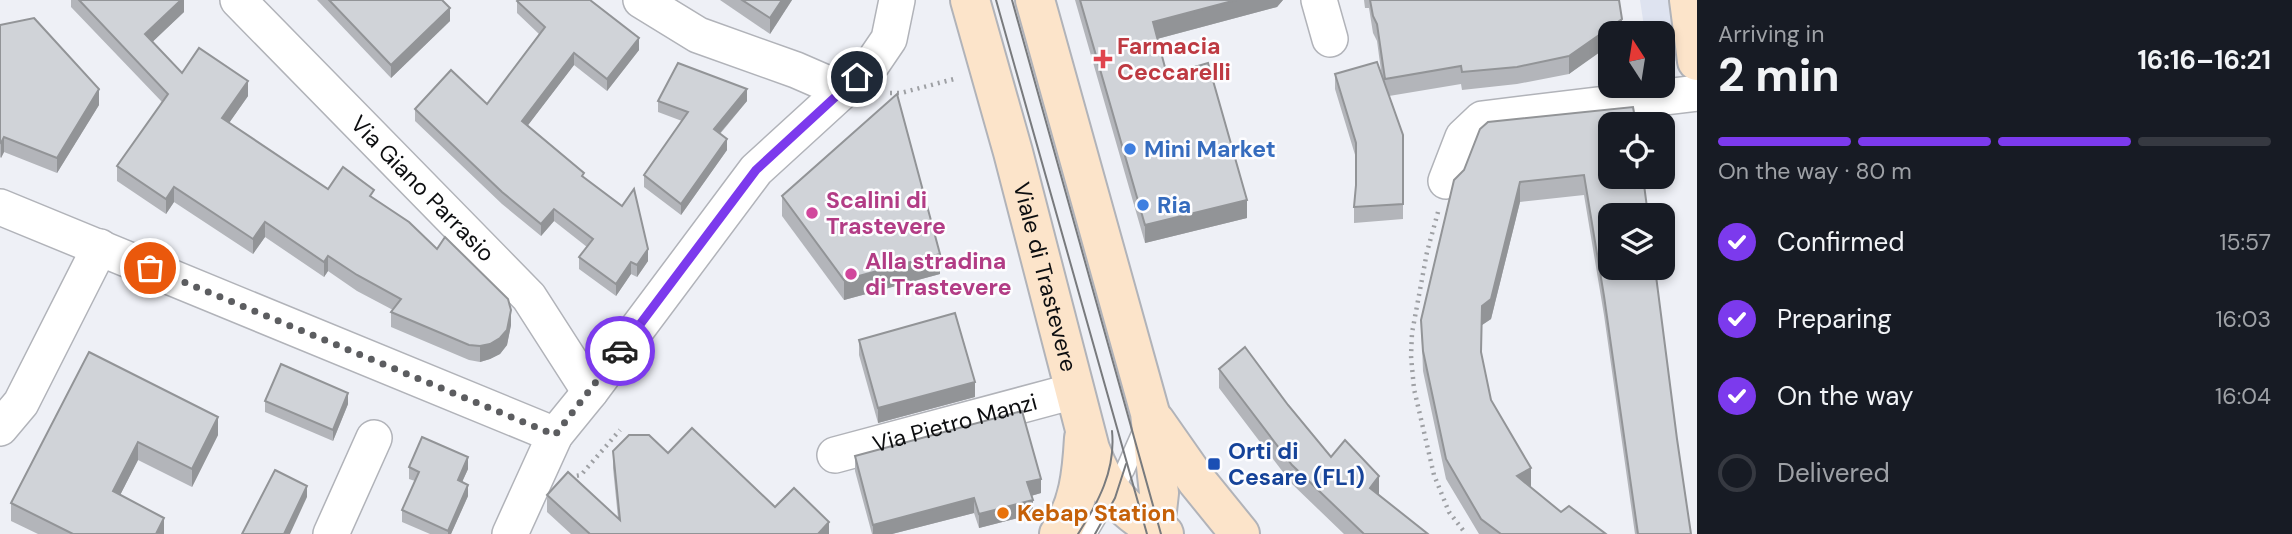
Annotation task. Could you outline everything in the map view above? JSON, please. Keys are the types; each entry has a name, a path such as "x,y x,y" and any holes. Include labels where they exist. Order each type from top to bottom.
{"main road":[{"name":"Viale di Trastevere","path":"970,0 1016,164 1084,433 1098,469 1119,479 1132,514 1154,532"},
{"path":"1035,0 1150,413 1159,493 1154,532 1109,534"},
{"path":"1689,0 1697,61"},
{"path":"1150,413 1173,449 1240,534"},
{"path":"1059,534 1071,514 1079,487 1084,433"}],"street":[{"name":"Via Giano Parrasio","path":"238,0 529,297 590,392"},
{"path":"641,0 698,36 796,70 842,90"},
{"path":"510,534 550,446 756,170 872,64 883,50 892,30 897,0"},
{"path":"1319,0 1330,39"},
{"path":"1446,181 1463,137 1482,119 1697,93"},
{"path":"0,207 100,247 550,446"},
{"path":"0,428 21,403 100,247"},
{"name":"Via Pietro Manzi","path":"835,455 1074,391"},
{"path":"331,534 374,438"}],"lane":[{"path":"1087,534 1119,479 1150,413"}],"path":[{"path":"901,93 954,79"},
{"path":"1446,181 1427,252 1412,333 1411,356 1414,389 1434,475 1449,512 1466,534"},
{"path":"550,446 566,476 575,478 620,430"}],"shaded area":[{"path":"1640,0 1697,0 1697,46 1675,61 1675,21 1643,21"}],"building":[{"path":"79,0 181,0 145,34 182,73 199,48 248,81 222,118 328,189 343,167 374,190 370,196 409,222 437,249 445,237 508,299 511,310 507,330 490,344 469,345 391,312 401,299 328,256 324,262 265,222 253,239 174,187 166,199 117,166 168,94"},
{"path":"329,0 442,0 450,8 391,65"},
{"path":"518,0 590,0 639,38 607,79 574,53 522,121 584,173 582,176 622,206 634,189 648,249 637,265 631,262 616,284 579,257 593,239 554,209 541,224 502,192 415,109 451,70 487,104 545,27"},
{"path":"742,0 782,0 770,18"},
{"path":"1080,0 1236,0 1153,22 1167,75 1208,63 1247,200 1145,225"},
{"path":"1370,0 1619,0 1622,19 1598,21 1598,36 1569,56 1517,67 1462,72 1461,66 1385,79 1377,24"},
{"path":"34,18 99,89 57,158 4,137 0,142 0,25"},
{"path":"1377,62 1403,135 1403,204 1354,207 1356,143 1335,74"},
{"path":"678,63 747,89 714,129 727,139 681,204 644,175 688,112 658,101"},
{"path":"897,94 940,254 844,280 782,196"},
{"path":"1633,107 1634,112 1598,112 1598,189 1645,189 1646,203 1598,203 1598,260 1584,175 1520,182 1491,299 1482,306 1481,352 1491,400 1531,468 1517,476 1561,512 1569,506 1606,534 1501,534 1481,519 1446,459 1423,351 1421,320 1454,180 1464,170 1480,129 1488,122"},
{"path":"1601,280 1657,280 1691,534 1638,534"},
{"path":"955,313 975,382 878,408 859,340"},
{"path":"1245,347 1331,457 1345,440 1379,476 1370,488 1428,534 1364,534 1292,465 1219,369"},
{"path":"89,352 218,417 192,469 138,442 113,491 164,518 156,534 73,534 11,503"},
{"path":"281,364 348,393 333,430 265,401"},
{"path":"1022,411 1041,479 1027,482 1033,500 979,514 974,498 873,525 855,456"},
{"path":"692,428 775,507 794,488 829,522 818,534 590,534 547,495 568,472 620,520 613,451 629,435 649,435 668,453"},
{"path":"422,437 468,457 458,480 468,485 448,531 402,510 419,472 409,467"},
{"path":"275,470 307,486 284,534 242,534"}],"tram line":[{"path":"996,0 1147,534"},
{"path":"1012,0 1161,534"},
{"path":"1078,534 1104,486 1111,459 1112,431"},
{"path":"1095,534 1115,498 1126,464"}],"way so far":[{"path":"150,268 555,435 620,351"}],"place":[{"name":"Farmacia Ceccarelli","path":"1103,59"},
{"name":"Mini Market","path":"1130,149"},
{"name":"Ria","path":"1143,205"},
{"name":"Scalini di Trastevere","path":"812,213"},
{"name":"Alla stradina di Trastevere","path":"851,274"},
{"name":"Orti di Cesare (FL1)","path":"1214,464"},
{"name":"Kebap Station","path":"1003,513"}],"route":[{"path":"620,351 756,170 857,77"}]}
